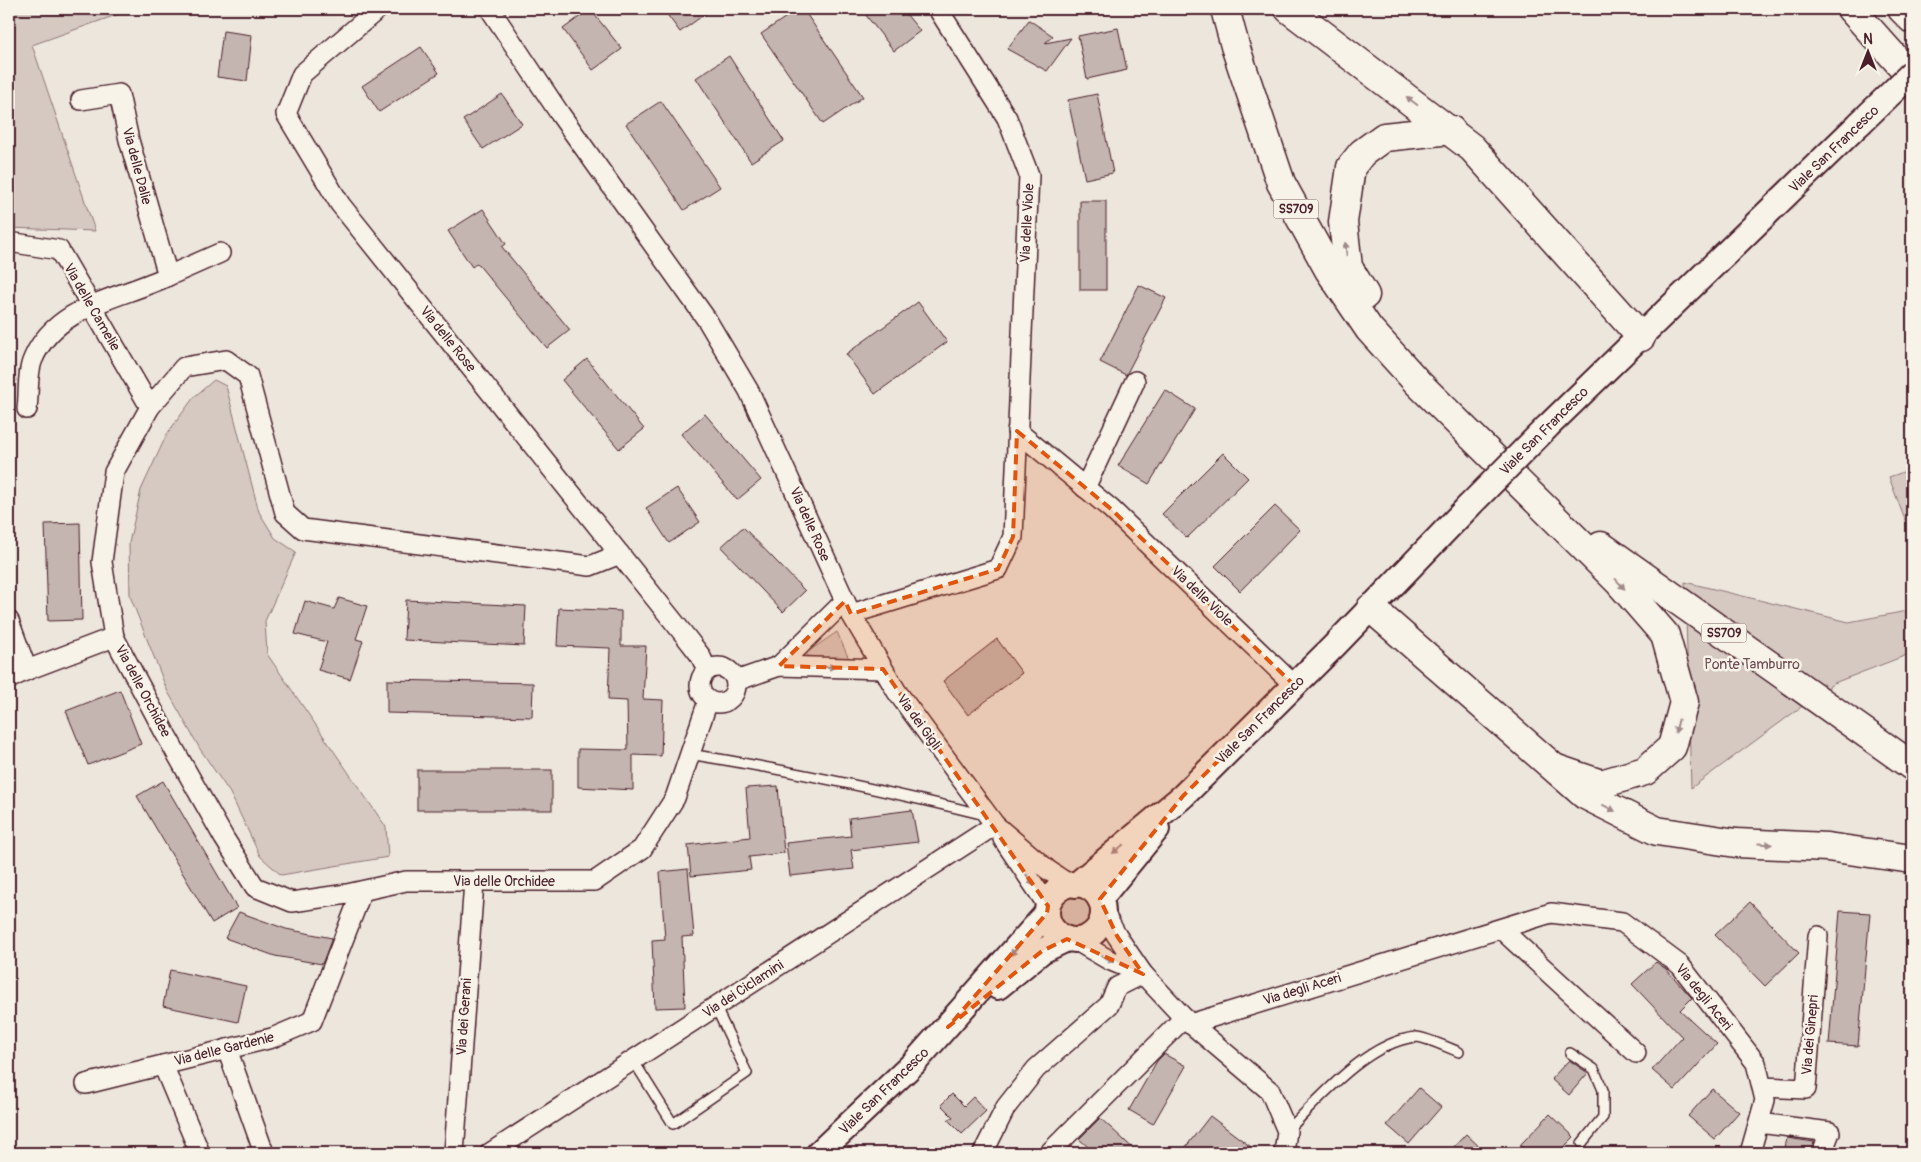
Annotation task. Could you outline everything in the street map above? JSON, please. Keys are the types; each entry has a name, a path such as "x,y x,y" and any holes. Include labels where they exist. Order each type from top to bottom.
{"highway":[{"name":"SS709","path":"1225,9 1235,46 1281,183 1329,270 1369,329 1418,383 1537,500 1912,766"},
{"path":"1289,9 1451,130 1491,169 1641,337"},
{"path":"1850,9 1912,75"},
{"path":"1902,9 1912,19"},
{"path":"1418,383 1348,267 1344,213 1351,167 1362,152 1384,137 1451,130"},
{"path":"1537,500 1619,582 1665,635 1684,702 1672,747 1645,771 1601,784 1557,769"},
{"path":"1371,608 1585,795 1657,831 1736,843 1827,847 1912,860"}],"street":[{"name":"Via delle Rose","path":"378,9 302,74 286,114 340,204 700,655 707,670"},
{"name":"Via delle Rose","path":"490,9 564,120 707,320 750,391 848,608"},
{"name":"Via delle Viole","path":"848,608 998,569 1013,537 1029,175 1007,118 938,9"},
{"name":"Viale San Francesco","path":"1073,885 1183,796 1371,608 1546,428 1912,75"},
{"name":"Via delle Dalie","path":"81,100 119,94 168,276"},
{"name":"Via delle Camelie","path":"9,242 59,250 150,407"},
{"path":"27,409 32,360 50,331 91,305 168,276 220,253"},
{"name":"Via delle Orchidee","path":"620,554 590,566 303,529 285,513 248,376 226,360 184,367 150,407 114,472 102,562 114,637 192,782 255,887 292,902 362,891 406,881 596,881 642,849 675,798 708,701"},
{"path":"1085,488 1136,381"},
{"name":"Via delle Viole","path":"1017,431 1112,509 1294,685"},
{"path":"736,681 779,666 848,608"},
{"name":"Via dei Gigli","path":"848,608 897,692 992,820 1048,909"},
{"path":"9,620 27,670"},
{"path":"9,679 27,670 114,637"},
{"path":"779,666 883,669"},
{"path":"713,667 730,670 736,681 735,693 726,702 708,701 700,691 700,680 707,670 713,667"},
{"name":"Viale San Francesco","path":"1101,905 1183,796"},
{"name":"Via dei Gigli","path":"992,820 1048,870 1073,885"},
{"name":"Via dei Ciclamini","path":"490,1153 715,1006 992,820"},
{"name":"Via dei Gerani","path":"454,1153 474,882"},
{"path":"1143,974 1108,960 1053,929 1048,909 1056,892 1073,885 1089,888 1101,905 1116,936 1143,974 1187,1021 1270,1091 1287,1130 1284,1153"},
{"name":"Via delle Gardenie","path":"86,1084 272,1038 312,1021 362,891"},
{"path":"1071,940 1084,939 1093,934 1102,920 1101,905"},
{"name":"Viale San Francesco","path":"819,1153 914,1063 948,1027 1048,909"},
{"name":"Via degli Aceri","path":"1187,1021 1551,913 1622,922 1680,965 1756,1063 1765,1100 1750,1153"},
{"path":"1501,929 1636,1054"},
{"name":"Via dei Ginepri","path":"1762,1087 1806,1089 1818,936"},
{"name":"Viale San Francesco","path":"948,1027 1042,951 1071,940"},
{"path":"983,1153 1006,1107 1036,1069 1109,1005 1117,987 1143,974"},
{"path":"1049,1153 1187,1021"},
{"path":"227,1049 264,1153"},
{"path":"163,1065 200,1153"},
{"path":"1759,1123 1830,1132 1822,1153"}],"lane":[{"path":"689,754 782,769 992,820"},
{"path":"632,1060 673,1124 747,1073 715,1006"},
{"path":"1287,1130 1341,1077 1383,1047 1417,1037 1459,1052"},
{"path":"1570,1053 1594,1069 1603,1090 1603,1117 1582,1143"}],"highlighted area":[{"path":"1017,431 1111,509 1294,685 1183,796 1100,899 1117,936 1143,974 1067,939 1042,951 948,1027 1047,913 1048,906 883,669 779,666 845,601 851,614 998,569 1013,537"}],"green space":[{"path":"9,9 133,9 32,45 95,231 9,228"},
{"path":"214,380 226,386 259,512 275,538 296,552 265,621 267,654 386,827 388,857 281,875 260,856 230,793 200,749 167,690 130,596 129,543 141,490 167,434 194,397"},
{"path":"1912,469 1912,539 1889,477"},
{"name":"Ponte Tamburro","path":"1685,582 1849,622 1912,610 1912,653 1834,683 1691,788"},
{"path":"837,632 849,659 813,663 806,653"},
{"path":"1078,893 1085,896 1091,902 1094,913 1093,921 1085,930 1078,933 1070,933 1063,930 1055,921 1054,909 1057,902 1066,894"}],"building":[{"path":"590,9 622,49 593,70 563,29"},
{"path":"663,9 712,9 680,32"},
{"path":"798,9 803,9 863,97 823,124 761,34"},
{"path":"861,9 902,9 920,31 894,51"},
{"path":"1029,20 1053,36 1045,43 1071,38 1047,71 1007,49"},
{"path":"1118,28 1127,70 1087,79 1078,36"},
{"path":"223,31 252,35 247,81 217,77"},
{"path":"421,47 439,73 379,112 362,86"},
{"path":"729,56 784,141 751,162 696,78"},
{"path":"502,94 522,124 483,149 463,120"},
{"path":"1097,94 1113,173 1085,179 1068,100"},
{"path":"661,101 720,187 684,210 626,124"},
{"path":"1080,201 1106,201 1106,290 1080,290"},
{"path":"483,209 506,244 502,247 570,330 547,348 477,263 472,267 448,231"},
{"path":"1139,285 1166,298 1126,375 1100,362"},
{"path":"918,302 947,342 875,394 846,354"},
{"path":"587,359 644,429 619,449 562,380"},
{"path":"1165,390 1195,409 1149,484 1118,466"},
{"path":"705,414 761,480 737,500 681,434"},
{"path":"1223,453 1248,478 1187,538 1162,514"},
{"path":"677,488 700,522 669,543 646,508"},
{"path":"1275,506 1300,530 1240,591 1215,566"},
{"path":"80,523 82,620 48,621 45,524"},
{"path":"743,527 805,591 783,612 721,547"},
{"path":"339,598 367,606 356,639 363,641 350,679 318,670 327,642 295,634 305,601 334,609"},
{"path":"406,600 526,606 524,646 404,640"},
{"path":"559,608 621,611 621,646 646,646 643,699 663,700 661,756 633,755 633,790 578,787 578,749 628,750 627,701 608,700 610,648 557,646"},
{"path":"997,639 1022,673 968,715 943,681"},
{"path":"387,680 533,683 532,717 387,713"},
{"path":"120,690 141,744 88,765 66,711"},
{"path":"417,770 552,770 552,810 417,810"},
{"path":"163,781 237,908 212,923 137,796"},
{"path":"778,786 784,853 749,857 751,870 691,876 688,845 750,837 746,788"},
{"path":"912,810 918,842 851,850 854,869 790,876 786,843 851,836 849,818"},
{"path":"688,869 694,936 682,937 685,1007 655,1008 652,940 665,939 660,872"},
{"path":"1750,902 1799,953 1765,986 1715,935"},
{"path":"1840,911 1870,913 1858,1046 1829,1044"},
{"path":"239,912 286,929 332,938 322,964 275,956 225,938"},
{"path":"1656,962 1666,969 1692,998 1680,1010 1717,1044 1675,1090 1652,1070 1682,1037 1632,984"},
{"path":"170,970 246,986 238,1022 163,1006"},
{"path":"1164,1054 1186,1066 1153,1124 1129,1110 1157,1061"},
{"path":"1569,1060 1588,1073 1569,1095 1551,1079"},
{"path":"1419,1088 1441,1107 1409,1144 1387,1125"},
{"path":"1712,1089 1739,1112 1715,1139 1688,1116"},
{"path":"952,1094 964,1106 973,1097 986,1111 962,1134 948,1120 953,1117 941,1105"},
{"path":"1550,1114 1574,1137 1558,1153 1528,1153 1520,1145"},
{"path":"1210,1116 1259,1153 1181,1153"},
{"path":"1100,1118 1138,1153 1095,1153 1079,1139"},
{"path":"1466,1134 1486,1153 1448,1153"},
{"path":"1787,1138 1814,1142 1811,1153 1784,1153"}]}
